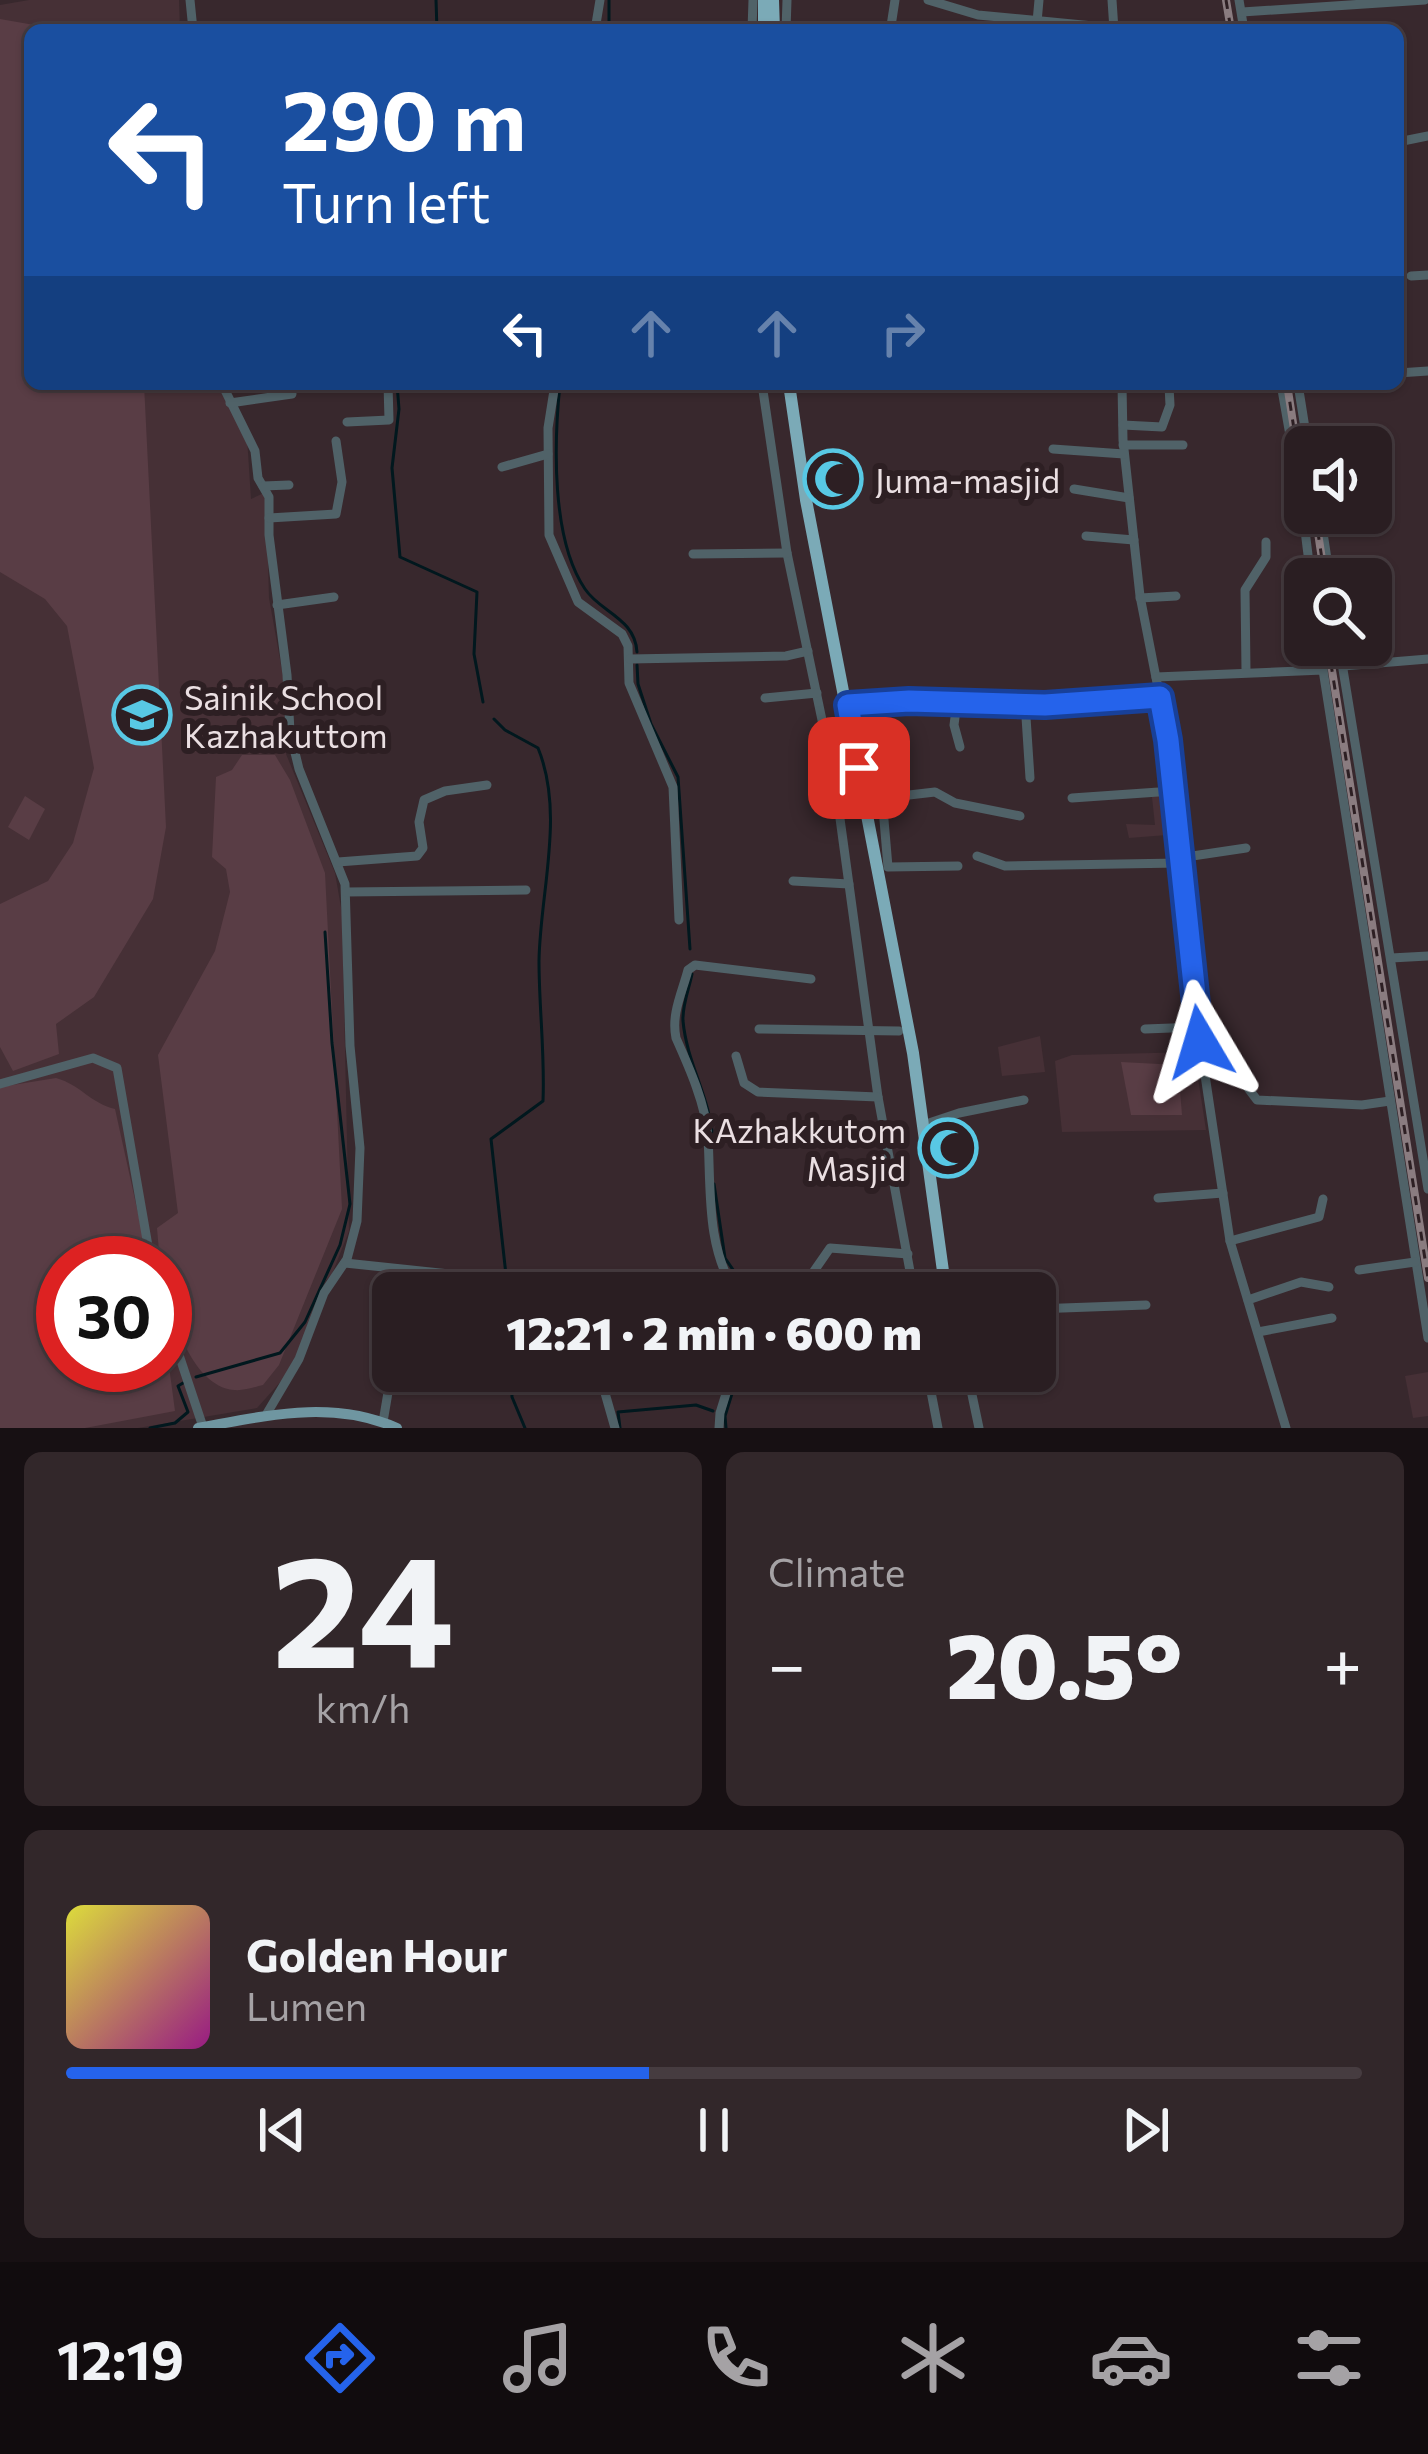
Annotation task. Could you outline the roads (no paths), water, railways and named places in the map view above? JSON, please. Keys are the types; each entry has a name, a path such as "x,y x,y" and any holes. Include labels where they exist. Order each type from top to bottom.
{"highway":[{"path":"790,390 922,1126 943,1272"}],"main road":[{"path":"201,1428 266,1414 324,1410 393,1426"}],"street":[{"path":"928,0 1036,24"},
{"path":"1240,6 1425,0"},
{"path":"970,24 973,13"},
{"path":"1411,276 1428,275"},
{"path":"225,390 255,451 258,478 269,497 290,732 299,769 346,892 350,1046 359,1148 357,1221 345,1263 324,1293 299,1359 266,1414"},
{"path":"347,422 389,420 388,390"},
{"path":"554,390 548,428 549,535 578,602 622,634 630,659 629,683 673,787 679,920"},
{"path":"763,390 787,553 835,782 878,1097 911,1272"},
{"path":"1122,390 1140,598 1160,697 1198,1027 1230,1241 1286,1428"},
{"path":"1123,425 1162,427 1171,405 1169,390"},
{"path":"1282,390 1308,558"},
{"path":"1299,390 1305,426"},
{"path":"230,403 292,394"},
{"path":"269,518 336,514 342,482 336,441"},
{"path":"1053,449 1183,445"},
{"path":"502,466 548,454"},
{"path":"263,486 289,485"},
{"path":"1074,489 1129,498"},
{"path":"1086,536 1134,540"},
{"path":"1246,671 1244,590 1266,557 1266,542"},
{"path":"693,554 787,553"},
{"path":"1140,598 1176,596"},
{"path":"278,605 334,597"},
{"path":"630,659 786,656 808,651"},
{"path":"1392,662 1428,659"},
{"path":"1322,666 1428,1338"},
{"path":"1343,666 1428,1189"},
{"path":"1156,676 1323,670"},
{"path":"765,698 817,693"},
{"path":"848,705 1045,705 1160,697"},
{"path":"956,702 954,725 960,747"},
{"path":"1025,702 1030,778"},
{"path":"874,704 888,867 958,866"},
{"path":"338,862 417,856 423,848 419,822 424,800 445,791 487,785"},
{"path":"1072,798 1172,791"},
{"path":"883,798 935,792 955,803 1020,816"},
{"path":"977,856 1005,866 1179,861 1246,848"},
{"path":"793,881 849,884"},
{"path":"346,892 526,890"},
{"path":"1391,958 1428,956"},
{"path":"725,1272 718,1258 706,1181 708,1133 676,1038 676,1006 694,965 811,980"},
{"path":"1144,1029 1198,1027"},
{"path":"759,1029 899,1031"},
{"path":"736,1055 743,1083 758,1092 878,1097"},
{"path":"0,1084 93,1058 117,1068 146,1236"},
{"path":"1248,1088 1257,1100 1362,1105 1390,1101"},
{"path":"922,1126 1024,1100"},
{"path":"1158,1198 1223,1192"},
{"path":"1230,1241 1318,1217 1323,1199"},
{"path":"814,1271 830,1248 908,1254"},
{"path":"1359,1270 1415,1262"},
{"path":"345,1263 407,1272"},
{"path":"1248,1300 1300,1282 1329,1287"},
{"path":"1056,1308 1146,1305"},
{"path":"1258,1332 1332,1318"},
{"path":"190,1392 201,1428"},
{"path":"393,1392 393,1426"},
{"path":"605,1392 615,1428"},
{"path":"719,1428 727,1392"},
{"path":"931,1392 938,1428"},
{"path":"971,1392 979,1428"},
{"path":"348,1428 350,1414"}],"waterway":[{"path":"436,0 437,24"},
{"path":"609,0 609,24"},
{"path":"397,390 392,468 400,557 477,592 474,654 483,702"},
{"path":"560,390 556,461 566,544 585,589 624,623 637,652"},
{"path":"637,665 651,724 678,777 690,949"},
{"path":"494,719 538,748 550,799 539,961 543,1101 491,1139 506,1272"},
{"path":"196,1377 280,1353 305,1322 340,1245 350,1204 325,932"},
{"path":"692,974 683,1021 713,1144"},
{"path":"714,1184 725,1258 735,1272"},
{"path":"150,1428 175,1423 188,1412 180,1392"},
{"path":"512,1392 525,1428"},
{"path":"726,1428 732,1392"},
{"path":"620,1428 618,1412 696,1405 713,1411"}],"railway":[{"path":"1226,0 1230,24"},
{"path":"1288,390 1294,426"},
{"path":"1318,534 1322,558"},
{"path":"1331,666 1428,1278"}],"place":[{"name":"Juma-masjid","path":"833,479"},
{"name":"Sainik School Kazhakuttom","path":"142,715"},
{"name":"KAzhakkutom Masjid","path":"948,1148"}]}
